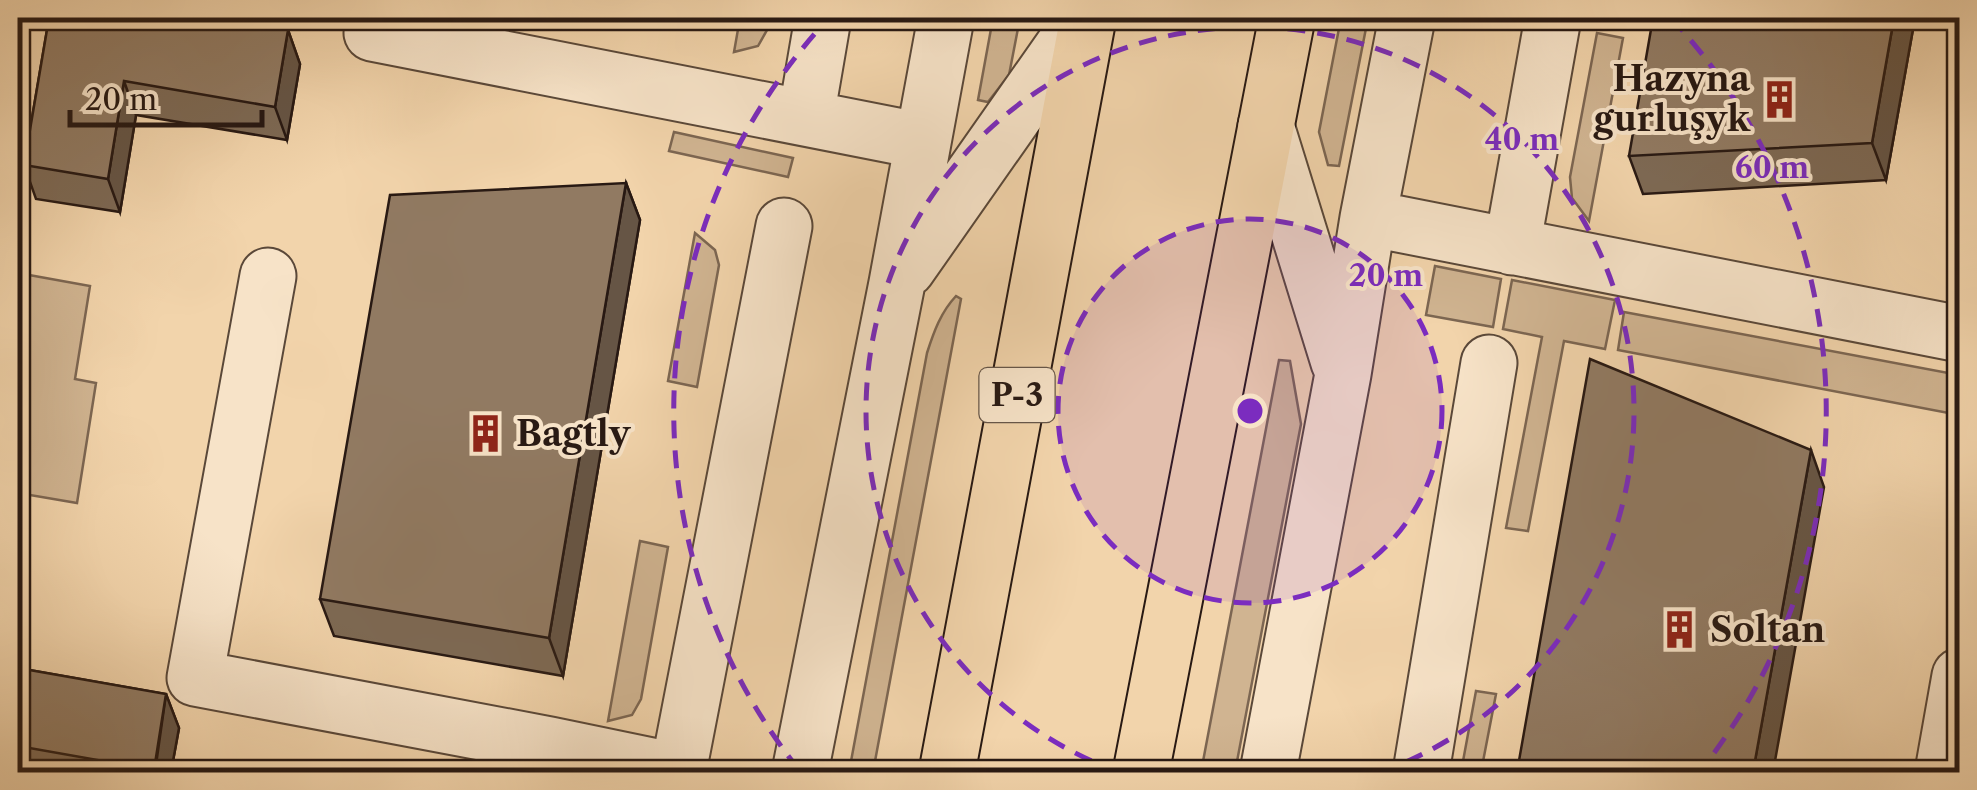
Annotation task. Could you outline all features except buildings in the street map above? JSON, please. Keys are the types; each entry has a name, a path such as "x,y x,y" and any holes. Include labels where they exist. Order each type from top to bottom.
{"highway":[{"name":"P-3","path":"947,772 1085,18"},
{"path":"1142,772 1287,18"}],"street":[{"path":"375,18 372,33 922,141"},
{"path":"806,118 824,18"},
{"path":"800,772 946,18"},
{"path":"897,283 1085,18"},
{"path":"1268,772 1407,18"},
{"path":"1512,248 1553,18"},
{"path":"1266,126 1343,374"},
{"path":"1368,218 1960,334"},
{"path":"268,276 195,678 679,772 784,226"},
{"path":"1421,772 1489,362"},
{"path":"1943,772 1960,676"}],"shaded area":[{"path":"740,18 769,18 758,46 734,52"},
{"path":"993,18 1020,18 1009,75 988,102 978,100"},
{"path":"1341,18 1368,18 1339,166 1328,165 1319,132"},
{"path":"1597,33 1623,38 1589,221 1572,198 1570,177"},
{"path":"674,132 793,158 788,177 669,151"},
{"path":"695,233 715,250 719,265 697,387 668,381"},
{"path":"1435,266 1501,279 1493,327 1426,315"},
{"path":"18,273 90,286 75,379 96,383 77,503 18,493"},
{"path":"1512,280 1615,300 1605,349 1564,341 1528,531 1506,528 1542,337 1503,329"},
{"path":"956,296 961,299 873,772 849,772 927,353 939,322"},
{"path":"1624,312 1959,375 1959,415 1618,350"},
{"path":"1279,360 1290,361 1301,424 1235,772 1201,772"},
{"path":"640,541 668,547 641,699 632,715 608,721"},
{"path":"1476,691 1496,694 1481,772 1461,772"}],"place":[{"name":"Hazyna gurluşyk","path":"1780,99"},
{"name":"Bagtly","path":"486,434"},
{"name":"Soltan","path":"1680,630"}]}
